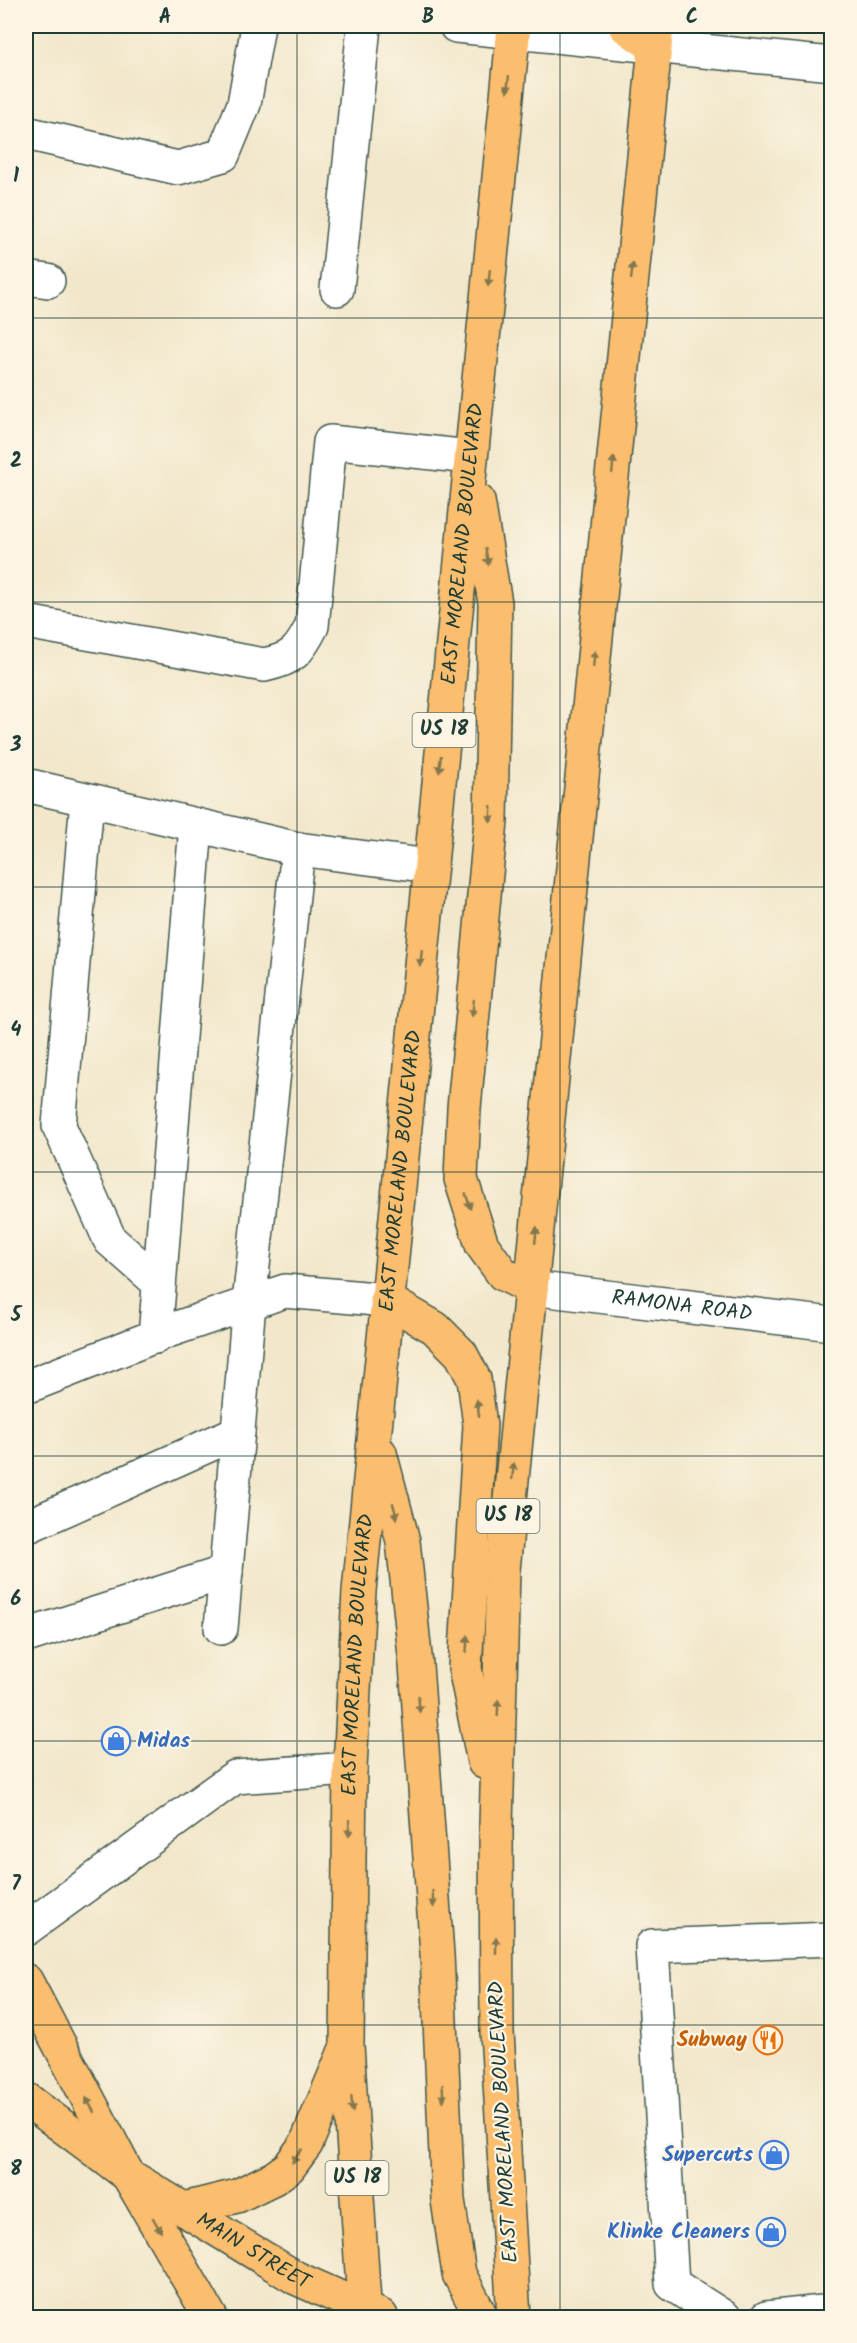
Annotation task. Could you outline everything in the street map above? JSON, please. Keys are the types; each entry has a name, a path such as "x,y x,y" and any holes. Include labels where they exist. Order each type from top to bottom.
{"main road":[{"path":"625,26 656,36"},
{"name":"EAST MORELAND BOULEVARD","path":"372,2316 347,2045 350,1769 358,1591 514,29"},
{"name":"EAST MORELAND BOULEVARD","path":"514,2318 497,2032 496,1826 503,1570 656,36"},
{"path":"470,458 495,603 491,821 464,1108 461,1179 482,1245 503,1274 531,1288"},
{"path":"387,1300 435,1328 461,1354 474,1379 480,1425 465,1668 496,1826"},
{"path":"375,1434 403,1541 416,1665 437,1954 448,2200 459,2274 482,2318"},
{"path":"26,1981 128,2175 211,2318"},
{"path":"184,2209 237,2196 274,2178 289,2167 306,2144 347,2045"},
{"name":"MAIN STREET","path":"26,2099 128,2175 296,2278 372,2316"}],"street":[{"path":"26,134 178,168 223,155 244,104 258,26"},
{"path":"337,289 364,26"},
{"path":"456,26 656,36 831,64"},
{"path":"26,622 264,665 286,660 302,647 312,626 330,442 470,458"},
{"path":"26,785 298,849 430,866"},
{"path":"87,800 59,1126 110,1240 159,1282"},
{"path":"155,1337 196,825"},
{"path":"221,1628 249,1303 298,849"},
{"name":"RAMONA ROAD","path":"531,1288 831,1324"},
{"path":"26,1387 285,1290 387,1300"},
{"path":"26,1527 238,1432"},
{"path":"26,1636 226,1572"},
{"path":"26,1929 236,1777 350,1769"},
{"path":"725,2318 672,2284 652,1946 831,1939"},
{"path":"766,2318 831,2311"}],"place":[{"name":"Midas","path":"116,1741"},
{"name":"Subway","path":"768,2040"},
{"name":"Supercuts","path":"774,2155"},
{"name":"Klinke Cleaners","path":"771,2232"}]}
